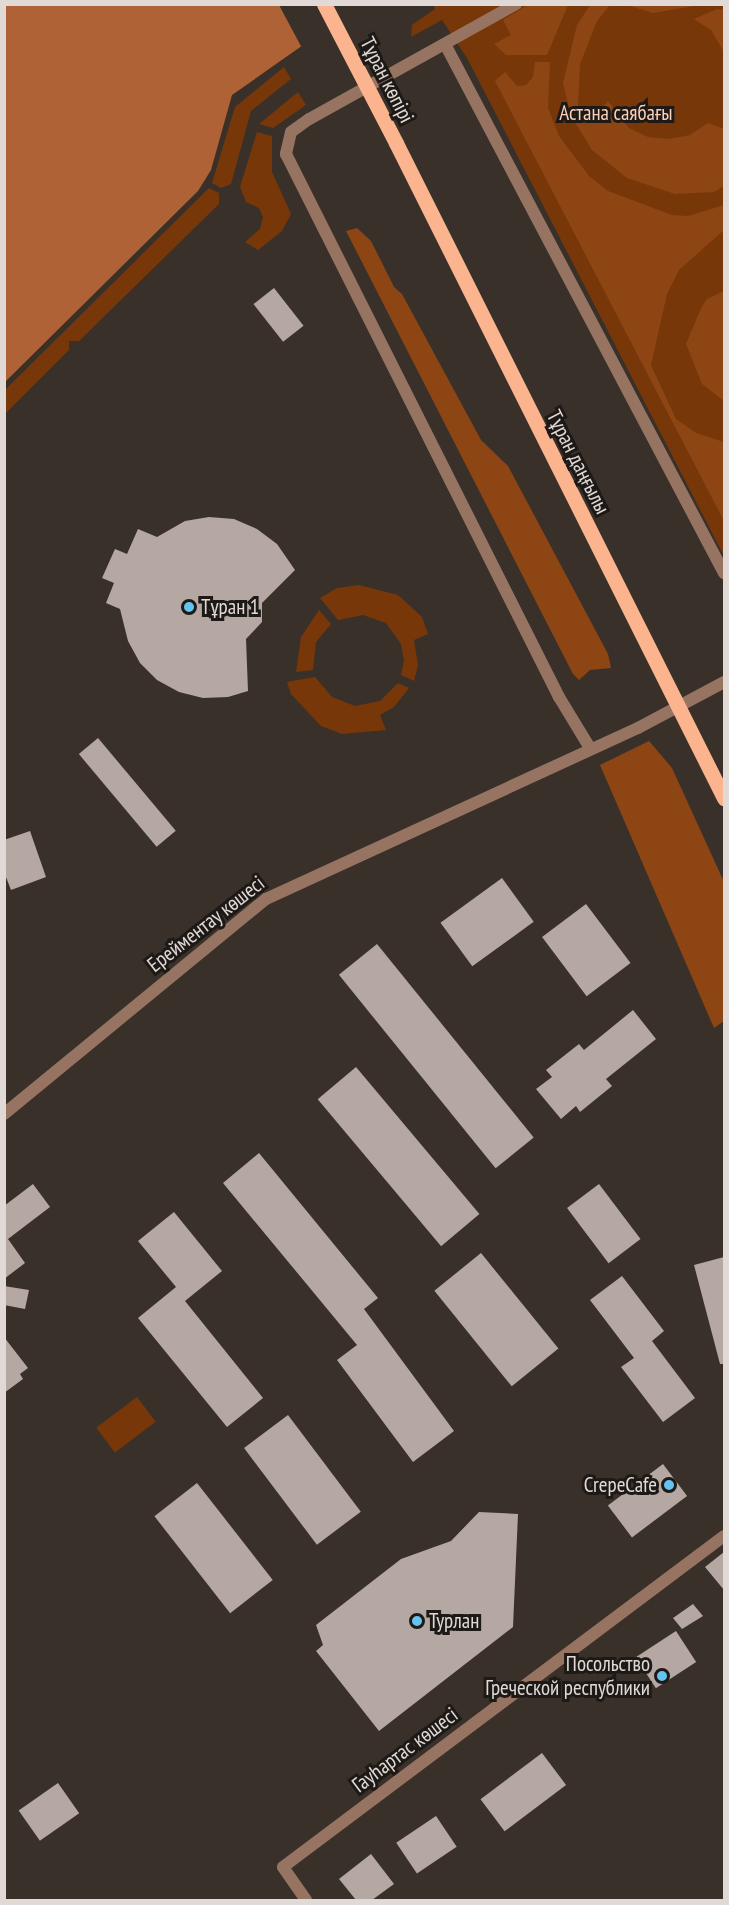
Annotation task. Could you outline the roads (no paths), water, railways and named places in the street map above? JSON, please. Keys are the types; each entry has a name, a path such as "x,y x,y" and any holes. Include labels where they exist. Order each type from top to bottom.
{"main road":[{"name":"Тұран көпірі","path":"324,4 396,144"},
{"name":"Тұран даңғылы","path":"396,144 724,798"}],"street":[{"path":"516,4 446,46 414,58 309,119 291,132 286,154 559,697 590,748"},
{"path":"446,46 724,573"},
{"name":"Ерейментау көшесі","path":"4,1114 266,899 677,707 724,682"},
{"name":"Гауhартас көшесі","path":"306,1900 283,1867 724,1536"}],"place":[{"name":"Тұран 1","path":"189,607"},
{"name":"CrepeCafe","path":"669,1485"},
{"name":"Турлан","path":"417,1621"},
{"name":"Посольство Греческой республики","path":"662,1676"}],"park label":[{"name":"Астана саябағы","path":"616,113"}]}
